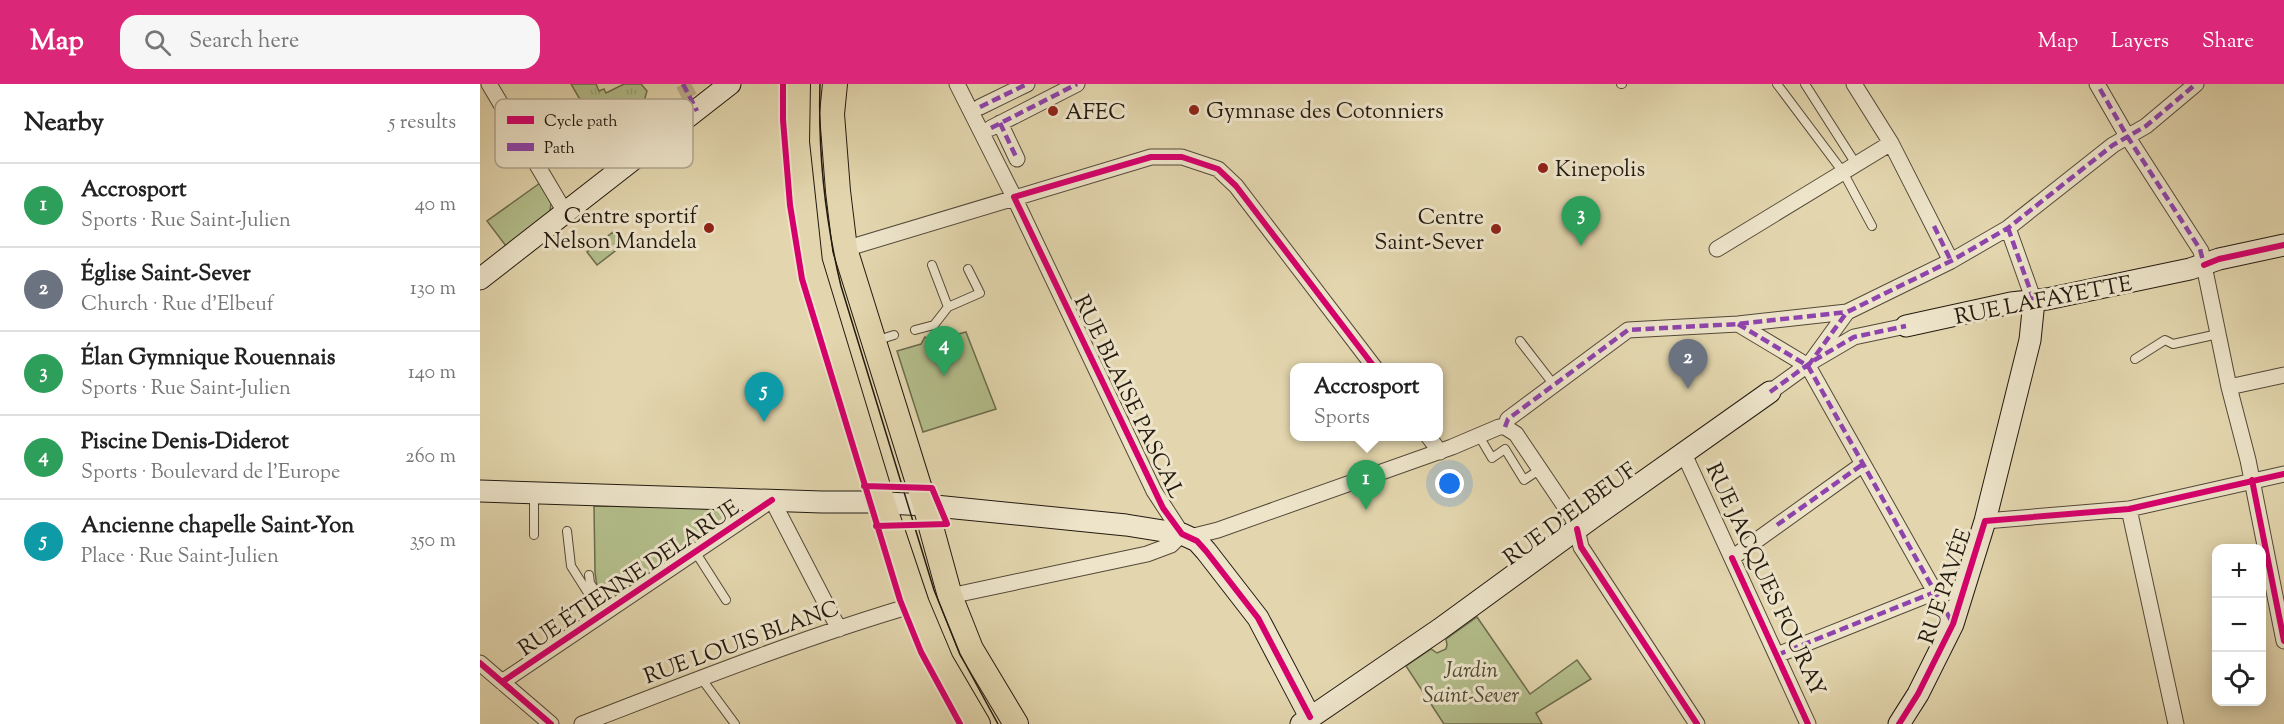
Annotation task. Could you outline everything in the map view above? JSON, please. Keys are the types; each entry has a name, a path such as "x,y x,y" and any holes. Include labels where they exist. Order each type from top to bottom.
{"main road":[{"path":"798,84 797,142 810,262 883,503 917,604 941,661 978,724"},
{"path":"835,84 832,114 845,249 884,339 950,596 971,649 1016,724"}],"street":[{"path":"489,84 498,99"},
{"path":"693,113 730,84"},
{"name":"RUE BLAISE PASCAL","path":"957,84 978,113 1014,197 1154,491 1186,535 1206,551 1258,618 1305,721"},
{"path":"978,113 1027,84"},
{"path":"1015,160 996,126 1077,84"},
{"path":"1854,84 1892,143 1951,261"},
{"path":"1505,427 1508,419 1628,330 1738,324 1847,312 1951,261 2008,228 2113,145 2146,126 2196,84"},
{"path":"2098,87 2200,249 2229,387 2252,480 2284,640"},
{"path":"1717,249 1892,143"},
{"path":"845,249 1151,157 1182,157 1218,169 1236,186 1371,363"},
{"path":"539,168 565,212"},
{"path":"480,279 622,168"},
{"name":"RUE PAVÉE","path":"1899,724 1918,694 1953,624 1985,521 2030,340 2034,301 2008,228"},
{"name":"RUE LAFAYETTE","path":"1808,366 1854,337 2011,303 2034,301 2284,245"},
{"path":"1808,366 1847,312"},
{"path":"1738,324 1808,366 1953,624"},
{"name":"RUE D'ELBEUF","path":"1305,721 1440,629 1808,366"},
{"path":"2229,387 2284,375"},
{"path":"480,491 925,505 1126,525 1186,535 1218,530 1440,452 1499,427 1505,427 1515,434 1569,514 1577,529 1581,547 1697,724"},
{"path":"1432,441 1440,452"},
{"name":"RUE JACQUES FOURAY","path":"1684,454 1808,724"},
{"path":"1732,558 1863,464"},
{"path":"1985,521 2128,508 2284,474"},
{"path":"772,500 839,629"},
{"name":"RUE ÉTIENNE DELARUE","path":"502,682 772,500"},
{"path":"2128,508 2176,724"},
{"path":"950,596 1147,554 1171,546 1186,535"},
{"path":"1777,655 1935,592"},
{"name":"RUE LOUIS BLANC","path":"582,724 701,678 917,604"},
{"path":"480,663 551,724"}],"lane":[{"path":"1777,84 1849,168"},
{"path":"1804,84 1849,168 1872,226"},
{"path":"932,265 948,307"},
{"path":"915,330 934,325 948,307 980,293 968,269"},
{"path":"2135,359 2165,340 2173,344 2218,334"},
{"path":"1520,341 1554,385"},
{"path":"1479,436 1492,458 1505,450 1524,480 1539,470"},
{"path":"534,493 534,535"},
{"path":"567,531 571,566 606,613"},
{"path":"696,553 726,600"},
{"path":"589,575 590,583 606,613"},
{"path":"701,678 735,724"}],"green space":[{"path":"571,84 596,84 599,91 604,89 606,93 624,84 641,84 647,91 644,99 580,99"},
{"path":"540,183 551,203 550,212 506,246 487,221"},
{"path":"613,232 623,245 597,265 587,252"},
{"path":"966,332 996,409 923,432 897,351 921,344 925,337 933,341"},
{"path":"594,506 745,509 740,516 606,600 597,587 595,572"},
{"name":"Jardin Saint-Sever","path":"1477,617 1530,694 1577,660 1591,679 1536,713 1542,724 1444,724 1406,666 1431,649 1437,653 1446,649 1446,639"}],"tunnel":[{"path":"683,84 691,99"},
{"path":"693,103 697,111"}],"tram line":[{"path":"820,84 820,135 824,186 841,286 934,590 960,654 998,724"}],"marked path":[{"path":"683,84 691,99"},
{"path":"980,107 1027,84"},
{"path":"991,128 1077,84"},
{"path":"1808,366 1847,312 1951,261 2008,228 2113,145 2146,126 2196,84"},
{"path":"2100,89 2127,136 2200,249 2204,265"},
{"path":"693,103 697,111"},
{"path":"1000,123 1017,159"},
{"path":"1934,226 1951,261"},
{"path":"2008,228 2034,301"},
{"path":"1505,427 1508,419 1628,330 1738,324 1847,312"},
{"path":"1738,324 1808,366 1953,624"},
{"path":"1770,392 1813,361 1854,337 1906,326"},
{"path":"1777,525 1863,464"},
{"path":"1777,655 1935,592"}],"cycle path":[{"path":"783,84 783,120 790,205 802,279 900,600 921,652 960,724"},
{"path":"1310,717 1258,618 1206,551 1197,541 1182,534 1163,508 1014,197 1151,157 1182,157 1218,169 1236,186 1371,363"},
{"path":"2204,265 2219,259 2284,245"},
{"path":"1899,724 1918,694 1953,624 1985,521 2129,509 2284,474"},
{"path":"2252,480 2284,641"},
{"path":"864,486 932,488 947,524 876,526"},
{"path":"502,682 772,500"},
{"path":"1577,529 1581,547 1697,724"},
{"path":"1732,558 1808,724"},
{"path":"480,663 551,724"}],"place":[{"name":"Gymnase des Cotonniers","path":"1194,110"},
{"name":"AFEC","path":"1053,111"},
{"name":"Kinepolis","path":"1543,168"},
{"name":"Centre sportif Nelson Mandela","path":"709,228"},
{"name":"Centre Saint-Sever","path":"1496,229"},
{"name":"Élan Gymnique Rouennais","path":"1581,246"},
{"name":"Piscine Denis-Diderot","path":"944,376"},
{"name":"Église Saint-Sever","path":"1688,389"},
{"name":"Ancienne chapelle Saint-Yon","path":"764,422"},
{"name":"Accrosport","path":"1366,510"}]}
